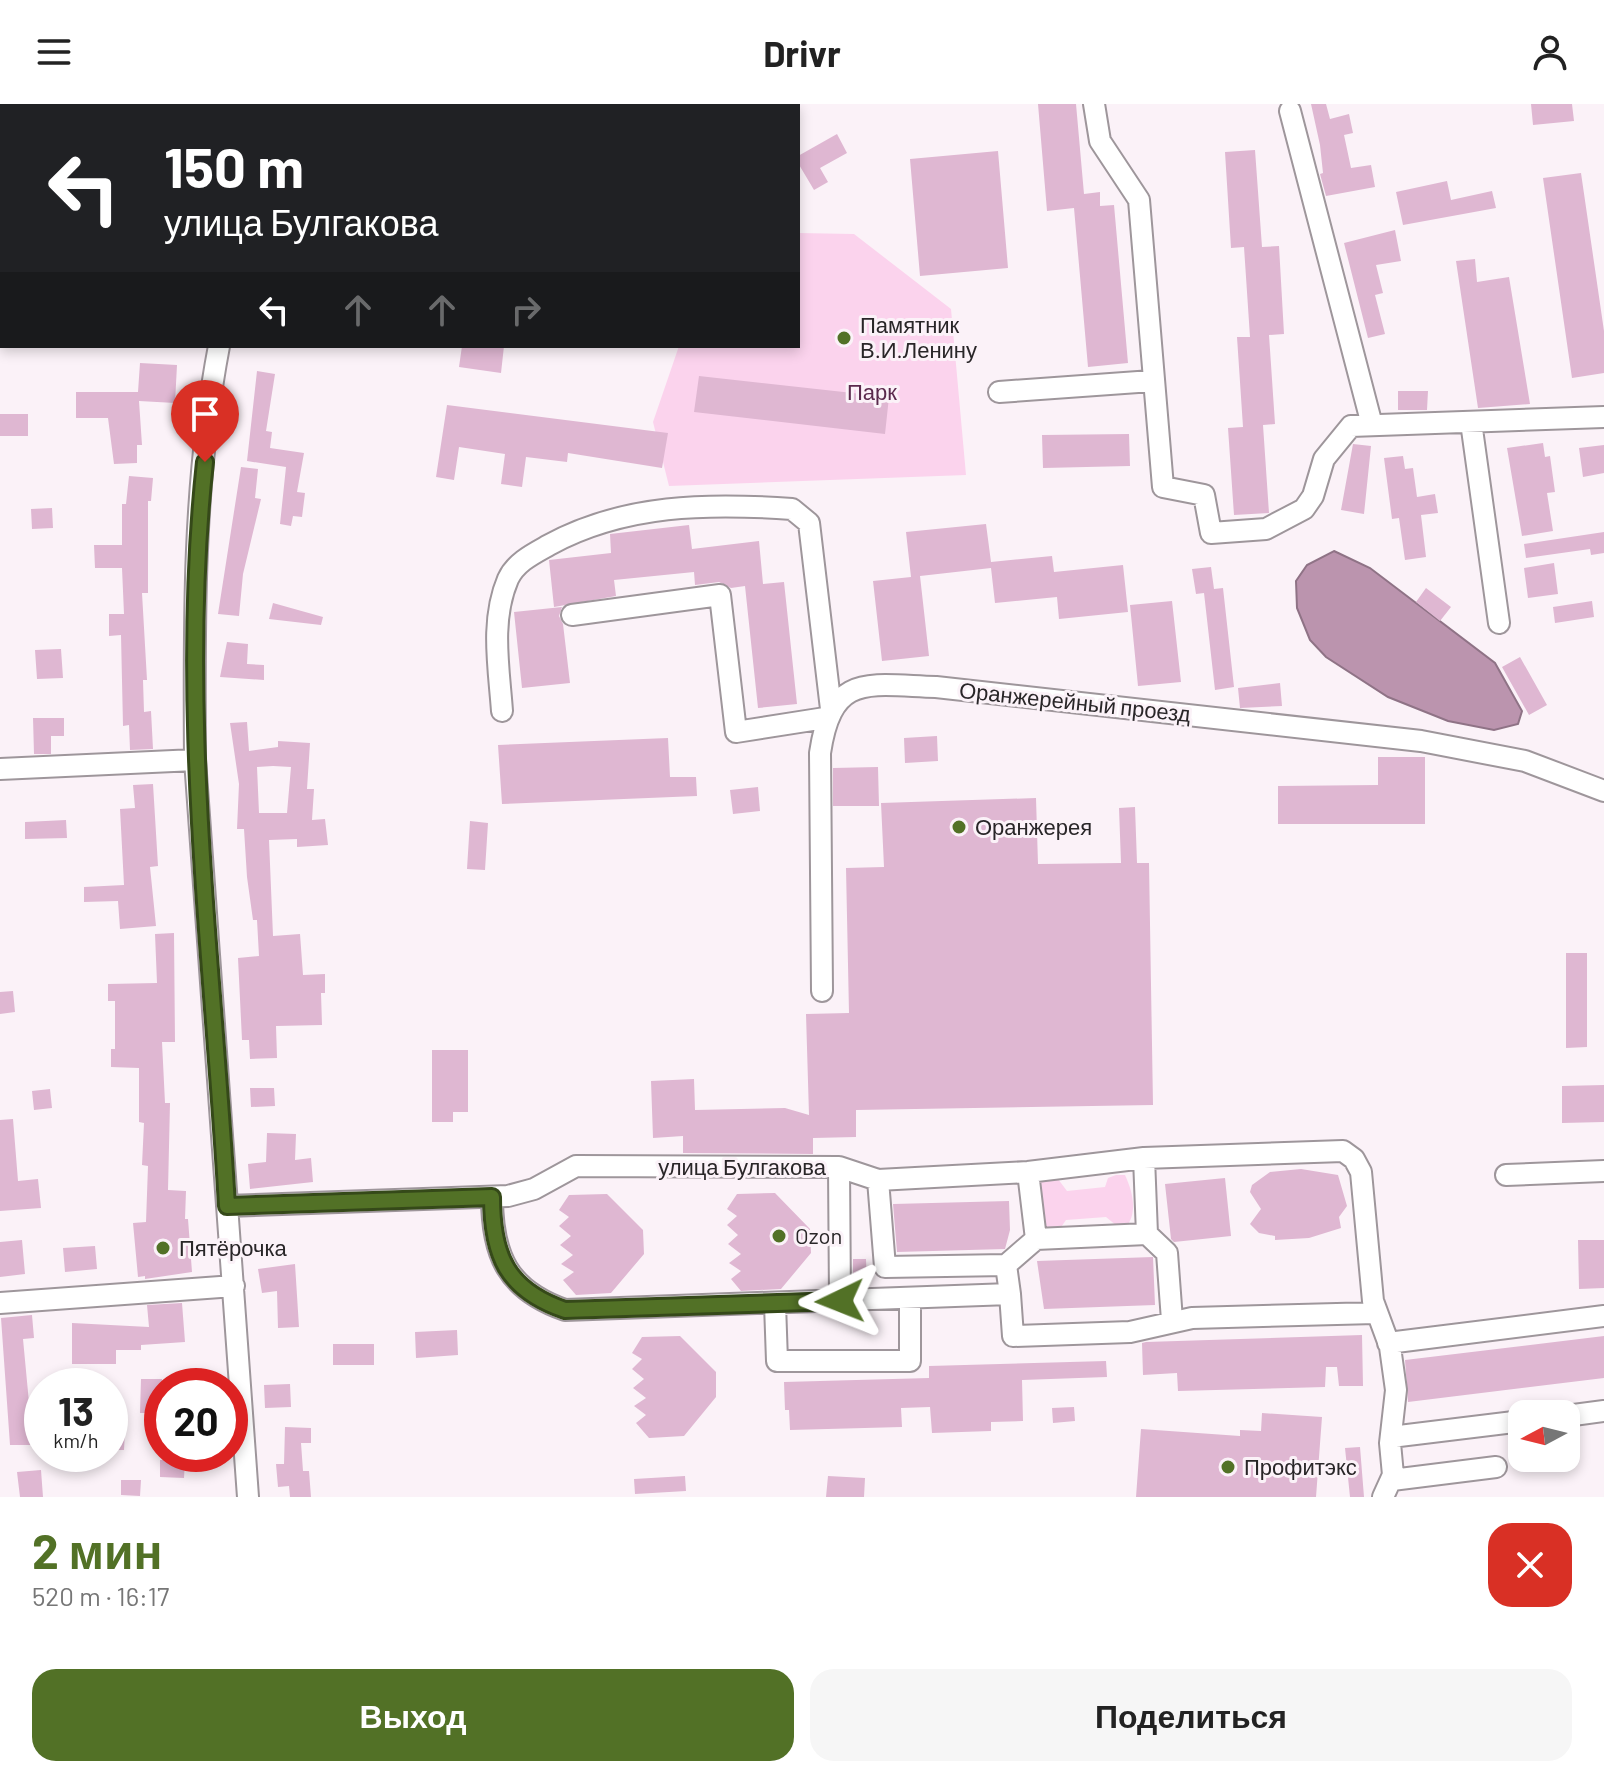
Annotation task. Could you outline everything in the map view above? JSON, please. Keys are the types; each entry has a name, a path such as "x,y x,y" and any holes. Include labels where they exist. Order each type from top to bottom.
{"street":[{"path":"1094,104 1100,141 1139,200 1163,487 1204,495 1211,533 1266,529 1304,509 1313,496 1324,459 1351,426 1604,417"},
{"path":"1290,111 1372,425"},
{"path":"219,348 199,516 194,639 195,760 248,1497"},
{"path":"999,392 1152,381"},
{"path":"1471,422 1499,623"},
{"path":"502,711 496,621 506,585 518,563 571,533 611,518 659,508 792,509 809,523 828,714 820,753 822,991"},
{"path":"572,615 720,595 736,732 828,714"},
{"name":"Оранжерейный проезд","path":"828,714 840,697 867,685 936,687 1421,741 1525,761 1604,791"},
{"path":"0,769 195,760"},
{"name":"улица Булгакова","path":"227,1206 492,1197 534,1189 576,1166 839,1167 878,1180 1028,1172 1144,1158 1334,1150 1354,1159 1361,1172 1375,1313"},
{"path":"1144,1158 1147,1234 1167,1253 1172,1320"},
{"path":"839,1167 840,1301"},
{"path":"1506,1175 1604,1171"},
{"path":"1028,1172 1036,1239"},
{"path":"878,1180 885,1267 1006,1265 1036,1239 1147,1234"},
{"path":"492,1197 492,1225 506,1270 522,1289 540,1302 565,1310 1010,1294"},
{"path":"1006,1265 1013,1336 1130,1332 1172,1320 1375,1313 1388,1343 1396,1390 1387,1488 1496,1467"},
{"path":"0,1303 234,1286"},
{"path":"775,1304 777,1361 910,1361 910,1299"},
{"path":"1388,1343 1604,1316"},
{"path":"1580,1414 1604,1411"},
{"path":"1391,1437 1508,1423"}],"green space":[{"name":"Парк","path":"800,233 854,234 951,309 966,475 669,486 653,422 678,348 800,348"},
{"path":"1125,1175 1132,1194 1132,1214 1127,1226 1117,1226 1106,1217 1066,1220 1059,1230 1044,1229 1037,1189 1040,1181 1058,1179 1067,1191 1105,1187 1108,1178"}],"shaded area":[{"path":"1334,551 1370,568 1495,663 1522,711 1518,724 1494,730 1448,721 1388,697 1326,657 1310,640 1297,608 1296,581 1307,565"}],"building":[{"path":"1038,104 1076,104 1084,194 1100,192 1100,206 1114,205 1128,363 1088,367 1074,208 1047,211"},
{"path":"1311,104 1326,104 1330,119 1349,114 1353,133 1344,135 1351,168 1371,165 1375,187 1326,196"},
{"path":"1531,104 1572,104 1574,121 1533,125"},
{"path":"837,134 847,153 820,168 828,182 814,190 800,166 800,155"},
{"path":"1255,150 1262,247 1279,246 1284,334 1269,335 1275,424 1263,425 1269,513 1234,515 1228,428 1243,427 1237,337 1250,337 1244,247 1231,248 1225,152"},
{"path":"998,151 1008,268 920,276 910,159"},
{"path":"1581,173 1604,331 1604,373 1572,378 1543,178"},
{"path":"1447,181 1451,200 1492,191 1496,208 1403,225 1396,192"},
{"path":"1395,230 1401,261 1376,265 1383,293 1375,295 1385,334 1368,338 1344,243"},
{"path":"1475,259 1477,282 1509,277 1530,404 1478,408 1456,261"},
{"path":"462,348 504,348 501,373 459,367"},
{"path":"140,363 177,365 175,403 139,401 142,445 137,445 137,463 114,464 108,418 76,418 76,392 138,392"},
{"path":"257,371 275,374 266,431 272,432 270,448 304,453 297,492 305,493 302,517 293,516 291,526 280,524 286,467 247,461"},
{"path":"699,376 889,397 885,434 694,412"},
{"path":"1398,391 1428,391 1427,410 1398,410"},
{"path":"447,405 668,433 662,468 568,453 567,462 526,457 522,487 501,484 505,454 459,447 454,480 436,477"},
{"path":"0,414 28,414 28,436 0,436"},
{"path":"1129,434 1130,466 1043,468 1042,435"},
{"path":"1543,443 1545,457 1550,456 1555,492 1547,493 1553,531 1522,536 1507,448"},
{"path":"1353,444 1371,446 1364,514 1341,510"},
{"path":"1604,445 1604,473 1583,477 1579,448"},
{"path":"1403,456 1405,469 1413,468 1417,497 1435,494 1438,513 1421,515 1426,557 1405,560 1399,518 1392,519 1384,458"},
{"path":"241,467 258,469 255,498 261,499 243,574 239,616 218,614"},
{"path":"129,476 153,478 151,501 148,501 148,593 142,593 147,680 143,680 144,712 151,711 153,749 130,750 129,725 123,726 121,635 109,636 109,614 124,614 122,568 95,568 94,545 122,545 122,504 126,504"},
{"path":"52,508 53,528 32,529 31,509"},
{"path":"986,524 991,562 1052,556 1054,572 1123,565 1128,612 1059,619 1057,597 995,603 991,568 920,576 929,656 882,661 873,581 911,577 906,532"},
{"path":"689,525 692,549 759,541 763,584 784,582 797,704 758,708 745,586 731,588 719,582 695,585 694,572 614,580 616,596 554,607 549,560 611,553 610,534"},
{"path":"1604,532 1604,553 1591,555 1590,549 1526,558 1524,544"},
{"path":"1554,563 1558,594 1528,598 1524,568"},
{"path":"1211,567 1214,589 1223,588 1234,687 1215,690 1204,593 1196,594 1192,569"},
{"path":"1426,588 1451,607 1440,621 1416,602"},
{"path":"1172,601 1181,682 1138,686 1130,605"},
{"path":"1592,601 1594,617 1555,623 1553,607"},
{"path":"273,603 323,617 321,625 269,619"},
{"path":"562,607 559,616 563,624 570,683 522,688 514,612"},
{"path":"227,642 248,644 247,664 264,665 264,680 220,677"},
{"path":"61,649 63,678 37,679 35,650"},
{"path":"1520,657 1547,705 1529,715 1502,667"},
{"path":"1280,683 1282,706 1240,708 1238,688"},
{"path":"33,718 64,718 64,736 51,736 51,754 34,754"},
{"path":"247,722 249,751 278,747 278,741 310,743 307,789 314,789 312,820 325,819 328,845 297,847 297,839 269,840 273,936 300,934 303,975 325,974 325,993 321,993 322,1025 276,1026 277,1058 250,1059 249,1040 242,1040 238,958 259,956 257,920 253,920 247,877 244,829 237,829 239,784 230,723","holes":["257,767 291,767 287,813 259,813"]},
{"path":"937,736 938,761 905,763 904,738"},
{"path":"668,738 670,777 696,777 697,796 502,804 498,745"},
{"path":"1378,757 1425,757 1425,824 1278,824 1278,786 1378,785"},
{"path":"878,767 879,806 833,806 833,768"},
{"path":"153,784 158,866 150,867 156,926 120,929 118,901 84,902 84,887 124,885 120,809 135,808 133,785"},
{"path":"758,787 760,811 733,814 730,790"},
{"path":"1036,798 1038,864 1121,863 1119,808 1135,807 1137,863 1149,863 1153,1105 856,1110 856,1137 813,1138 813,1154 683,1153 683,1136 653,1138 651,1081 694,1079 695,1110 785,1108 809,1115 806,1014 849,1013 846,868 884,867 881,803"},
{"path":"66,820 67,838 25,839 25,822"},
{"path":"470,821 488,823 485,870 467,869"},
{"path":"174,933 175,1042 162,1042 165,1103 170,1103 168,1190 186,1191 185,1219 188,1219 192,1272 145,1279 145,1276 138,1277 133,1223 146,1222 148,1166 142,1165 144,1123 139,1122 139,1068 111,1067 111,1049 115,1049 115,1001 108,1001 108,984 157,983 155,934"},
{"path":"1566,953 1587,953 1587,1047 1566,1048"},
{"path":"13,991 15,1012 0,1014 0,992"},
{"path":"432,1050 468,1050 468,1112 453,1112 453,1122 432,1122"},
{"path":"1604,1085 1604,1122 1562,1123 1562,1086"},
{"path":"250,1088 274,1088 275,1106 251,1107"},
{"path":"50,1089 52,1108 34,1110 32,1091"},
{"path":"13,1119 18,1181 38,1179 41,1208 0,1211 0,1120"},
{"path":"267,1133 296,1134 295,1160 311,1158 313,1182 250,1189 248,1164 266,1162"},
{"path":"1301,1169 1338,1175 1347,1206 1339,1217 1341,1228 1309,1238 1275,1240 1275,1236 1259,1233 1250,1224 1261,1209 1250,1192 1252,1185 1270,1172"},
{"path":"1225,1178 1231,1236 1174,1242 1171,1239 1165,1184"},
{"path":"775,1193 810,1229 811,1253 781,1289 741,1291 731,1279 741,1271 729,1263 741,1254 728,1244 738,1235 727,1225 737,1216 727,1209 737,1194"},
{"path":"607,1194 643,1230 644,1254 611,1293 576,1295 563,1280 574,1272 561,1264 573,1255 560,1245 571,1236 559,1226 569,1217 559,1210 569,1195"},
{"path":"1009,1201 1010,1230 1005,1249 897,1252 893,1204"},
{"path":"22,1240 25,1274 0,1277 0,1242"},
{"path":"1578,1240 1604,1240 1604,1288 1579,1289"},
{"path":"95,1246 97,1269 65,1272 63,1248"},
{"path":"1153,1257 1155,1305 1044,1309 1037,1261"},
{"path":"853,1259 866,1259 867,1286 853,1287"},
{"path":"295,1264 299,1327 278,1328 277,1291 262,1293 258,1269"},
{"path":"182,1303 185,1342 141,1345 141,1350 116,1350 116,1364 72,1364 72,1323 149,1327 147,1305"},
{"path":"32,1315 34,1338 23,1339 26,1368 24,1445 10,1445 1,1318"},
{"path":"457,1330 458,1355 416,1358 415,1332"},
{"path":"1362,1335 1363,1386 1339,1386 1337,1367 1326,1367 1325,1387 1178,1391 1177,1373 1143,1375 1142,1343 1146,1342"},
{"path":"680,1336 716,1372 716,1397 684,1436 649,1438 636,1423 646,1415 634,1406 646,1398 633,1388 644,1379 632,1369 642,1359 632,1353 642,1337"},
{"path":"1604,1336 1604,1378 1408,1402 1405,1360"},
{"path":"333,1344 374,1344 374,1365 333,1365"},
{"path":"1106,1361 1107,1377 1022,1380 1023,1421 991,1422 991,1431 932,1433 930,1407 901,1408 902,1427 790,1430 789,1410 785,1410 784,1382 929,1378 929,1366"},
{"path":"141,1379 144,1379 144,1413 140,1413"},
{"path":"290,1384 291,1407 265,1408 264,1385"},
{"path":"1074,1407 1075,1421 1053,1423 1052,1408"},
{"name":"Профитэкс","path":"1262,1413 1322,1417 1316,1497 1136,1497 1141,1429 1240,1436 1240,1430 1261,1431"},
{"path":"285,1427 311,1428 311,1443 301,1443 303,1471 309,1471 311,1497 290,1497 289,1486 278,1487 276,1464 284,1464"},
{"path":"1360,1447 1364,1497 1350,1497 1345,1448"},
{"path":"17,1472 41,1472 43,1497 20,1497"},
{"path":"160,1472 184,1472 184,1478 160,1477"},
{"path":"685,1476 686,1491 635,1494 634,1479"},
{"path":"828,1476 865,1478 864,1497 826,1497"},
{"path":"121,1480 141,1480 140,1496 121,1495"}],"place":[{"name":"Памятник В.И.Ленину","path":"844,338"},
{"name":"Оранжерея","path":"959,827"},
{"name":"Ozon","path":"779,1236"},
{"name":"Пятёрочка","path":"163,1248"},
{"name":"Профитэкс","path":"1228,1467"}],"route":[{"path":"205,462 199,516 194,639 195,760 227,1206 492,1197 492,1225 506,1270 522,1289 540,1302 565,1310 840,1301"}]}
